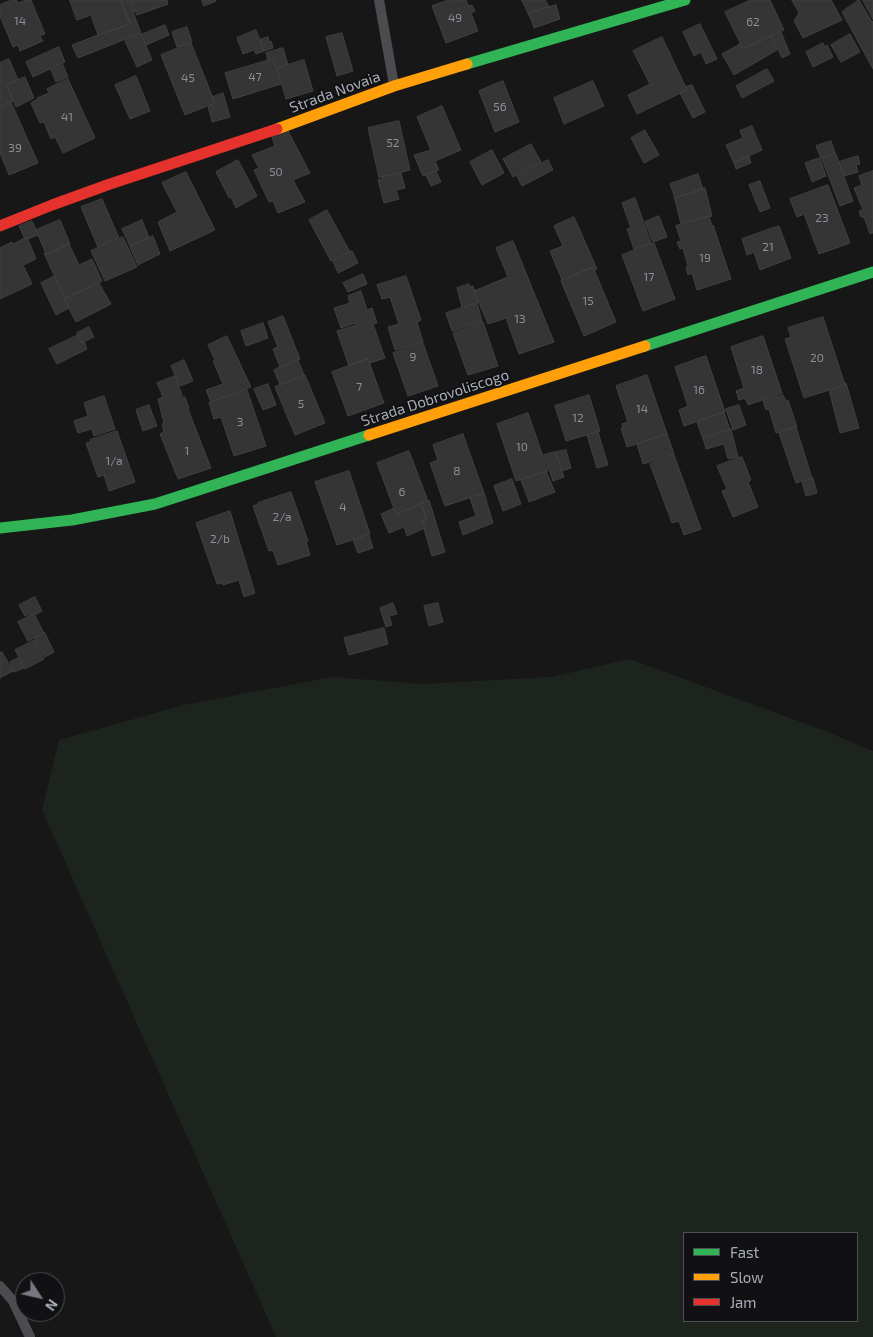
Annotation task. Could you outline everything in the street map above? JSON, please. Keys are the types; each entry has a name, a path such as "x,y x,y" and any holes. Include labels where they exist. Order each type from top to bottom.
{"street":[{"name":"Strada Novaia","path":"0,226 52,204 260,135 394,86 685,0"},
{"name":"Strada Dobrovoliscogo","path":"0,528 72,520 155,504 873,272"}],"lane":[{"path":"379,0 394,86"},
{"path":"0,1286 13,1301 30,1337"}],"shaded area":[{"path":"630,659 825,731 873,751 873,1337 276,1337 42,810 59,740 184,705 332,677 423,684 551,677"}],"building":[{"path":"16,0 18,3 31,0 45,34 40,36 43,41 20,51 18,45 13,47 0,16 0,5"},
{"path":"70,0 121,0 130,24 98,35 91,15 77,20"},
{"path":"121,0 131,0 135,11 133,12 141,33 78,58 72,45 130,24"},
{"path":"132,0 167,0 168,4 137,15"},
{"path":"202,0 216,0 216,1 204,6"},
{"path":"449,0 466,0 468,6 472,5 475,11 471,13 478,31 446,43 432,6"},
{"path":"522,0 545,0 549,7 529,13 531,19"},
{"path":"751,0 770,0 784,30 743,49 725,12"},
{"path":"792,0 831,0 842,20 803,38 794,21 799,13"},
{"path":"859,0 873,21 873,69 842,12"},
{"path":"863,0 873,0 873,19"},
{"path":"556,5 560,19 534,28 529,13"},
{"path":"700,24 717,59 706,64 701,52 694,56 683,32"},
{"path":"165,25 169,35 146,45 141,35"},
{"path":"187,27 192,42 177,47 172,32"},
{"path":"256,30 264,51 256,54 254,50 243,54 237,38"},
{"path":"781,32 790,54 782,58 772,36"},
{"path":"342,33 353,71 337,76 326,37"},
{"path":"141,34 152,60 137,67 125,41"},
{"path":"850,34 860,52 841,62 831,45"},
{"path":"771,36 777,50 734,75 722,54 740,44 743,49"},
{"path":"268,37 273,48 264,51 260,40"},
{"path":"662,37 687,90 637,114 628,95 650,84 633,51"},
{"path":"191,43 215,103 185,115 161,55"},
{"path":"823,43 825,47 827,45 833,57 813,67 806,52"},
{"path":"59,47 65,62 33,77 26,62"},
{"path":"283,48 288,65 276,68 273,59 268,61 266,53"},
{"path":"9,59 18,80 7,85 13,101 0,107 0,63"},
{"path":"273,59 281,84 233,99 225,73"},
{"path":"304,60 313,91 286,99 277,68"},
{"path":"63,65 68,77 56,82 51,70"},
{"path":"767,69 774,81 742,98 736,86"},
{"path":"136,76 150,111 130,119 115,85"},
{"path":"25,77 34,98 16,107 7,85"},
{"path":"68,79 95,138 63,153 55,137 51,139 44,122 40,123 31,103 49,93 47,89"},
{"path":"503,81 519,122 495,132 479,91"},
{"path":"593,81 604,106 564,124 554,98"},
{"path":"692,85 705,112 693,118 680,93 687,90 686,87"},
{"path":"223,93 230,117 212,122 208,106 215,103 213,97"},
{"path":"11,102 38,163 9,175 0,153 0,107"},
{"path":"442,106 461,150 435,161 439,170 423,176 414,155 431,150 417,117"},
{"path":"399,121 410,170 379,178 368,128"},
{"path":"752,126 762,150 734,163 726,145 743,138 740,131"},
{"path":"645,130 659,155 644,163 631,138"},
{"path":"288,131 310,173 293,180 305,202 278,213 273,201 269,202 254,170 259,168 252,155 275,146 272,137"},
{"path":"831,141 835,153 821,158 816,146"},
{"path":"531,144 541,162 513,177 503,159"},
{"path":"492,150 504,173 482,185 470,162"},
{"path":"836,154 853,201 840,206 822,159"},
{"path":"749,156 751,163 736,169 734,163"},
{"path":"858,156 860,164 856,165 858,172 844,176 839,162"},
{"path":"820,158 826,176 812,182 805,163"},
{"path":"238,160 257,196 236,208 216,172"},
{"path":"548,160 553,170 522,186 517,176"},
{"path":"436,171 441,182 431,186 426,175"},
{"path":"873,171 873,233 870,234 864,217 861,217 859,211 863,210 854,188 862,185 859,176"},
{"path":"186,172 215,230 170,251 158,222 177,212 162,183"},
{"path":"401,173 405,188 396,190 399,199 384,203 378,180 383,179 382,177"},
{"path":"698,174 703,189 675,198 670,184"},
{"path":"760,181 770,208 760,212 749,185"},
{"path":"828,185 850,243 819,254 804,214 797,217 790,199"},
{"path":"705,188 712,216 681,224 674,196 675,198"},
{"path":"635,198 651,243 634,249 627,229 631,228 622,203"},
{"path":"102,199 119,238 98,247 81,207"},
{"path":"327,210 350,252 331,261 309,220"},
{"path":"659,216 667,237 653,242 645,222"},
{"path":"709,216 731,279 697,290 692,273 688,275 686,267 688,266 683,248 680,249 677,242 681,241 676,226"},
{"path":"574,217 597,269 594,270 593,267 562,280 550,251 563,246 554,226"},
{"path":"60,220 70,244 46,254 36,230"},
{"path":"142,220 149,238 130,246 122,229"},
{"path":"32,221 38,235 25,239 19,226"},
{"path":"779,226 791,258 760,270 754,252 747,255 742,239"},
{"path":"153,236 160,254 138,265 130,247"},
{"path":"27,237 36,259 23,265 32,284 0,299 0,248"},
{"path":"123,237 137,267 105,281 91,251"},
{"path":"513,241 554,342 519,354 506,318 488,324 474,291 508,277 496,248"},
{"path":"654,243 675,299 643,311 622,255"},
{"path":"69,244 79,265 92,259 102,281 65,299 44,253 46,254"},
{"path":"352,251 358,263 338,273 333,261"},
{"path":"593,267 616,322 584,336 561,281"},
{"path":"363,274 367,284 348,292 343,283"},
{"path":"55,276 69,308 56,315 41,283"},
{"path":"406,276 421,320 417,322 423,342 395,350 388,327 399,324 390,297 382,299 377,285"},
{"path":"99,283 111,304 76,322 64,299"},
{"path":"469,284 470,287 473,286 478,303 462,307 457,288"},
{"path":"361,291 367,310 372,308 377,323 373,324 385,358 370,363 368,359 349,366 337,331 356,325 355,323 341,328 334,308 350,303 348,296"},
{"path":"477,303 482,321 452,331 446,313"},
{"path":"283,316 300,359 280,367 273,349 278,347 268,322"},
{"path":"823,317 845,385 804,398 785,339 791,337 788,328"},
{"path":"483,322 498,366 468,375 453,333"},
{"path":"263,323 268,338 246,346 241,331"},
{"path":"89,327 94,337 81,343 77,333"},
{"path":"78,335 81,343 84,342 87,349 57,364 49,349"},
{"path":"227,336 251,387 211,402 206,390 223,384 208,345"},
{"path":"763,336 782,393 748,405 745,398 739,400 736,391 744,388 731,347"},
{"path":"423,343 438,386 408,396 393,353"},
{"path":"706,356 725,412 684,426 679,410 688,406 675,367"},
{"path":"368,359 384,403 348,416 332,372"},
{"path":"184,360 193,381 180,386 171,366"},
{"path":"298,360 304,375 280,385 274,370"},
{"path":"305,375 325,423 295,435 275,387"},
{"path":"647,375 667,434 627,447 621,428 623,428 622,424 628,422 616,386"},
{"path":"175,376 183,398 185,397 211,468 178,479 160,434 164,432 162,424 164,423 158,399 163,397 157,383"},
{"path":"845,383 859,428 840,433 829,390 845,385"},
{"path":"268,384 276,405 263,410 254,389"},
{"path":"247,390 266,446 234,456 221,417 214,419 209,403"},
{"path":"589,395 600,431 566,441 555,406"},
{"path":"783,395 786,401 788,400 797,427 776,433 769,409 766,410 763,401"},
{"path":"104,396 115,429 94,436 92,429 78,433 74,421 88,416 84,403"},
{"path":"149,405 157,426 143,431 136,410"},
{"path":"739,405 746,425 733,430 726,409"},
{"path":"724,412 730,430 703,439 697,422"},
{"path":"528,413 548,471 516,481 497,424"},
{"path":"796,427 812,478 796,483 779,433"},
{"path":"731,429 738,457 728,459 724,444 706,449 703,438"},
{"path":"117,431 135,482 109,491 104,475 98,477 86,443"},
{"path":"598,432 608,465 597,468 587,435"},
{"path":"463,434 484,493 445,506 430,463 438,460 433,445"},
{"path":"667,434 674,454 643,464 637,444"},
{"path":"566,450 571,468 562,471 556,452"},
{"path":"409,451 428,501 396,514 377,463"},
{"path":"555,452 564,477 553,481 544,455"},
{"path":"674,455 701,529 684,535 679,521 672,523 650,464"},
{"path":"742,457 751,480 748,482 758,507 733,517 722,491 727,489 717,466"},
{"path":"349,471 370,534 337,545 315,482"},
{"path":"546,471 555,492 529,502 521,480"},
{"path":"813,478 817,493 806,496 802,482"},
{"path":"512,479 521,504 503,511 494,486"},
{"path":"291,492 308,541 306,542 310,555 278,565 273,550 269,551 253,506"},
{"path":"484,493 493,523 463,535 459,522 476,516 470,498"},
{"path":"428,501 445,552 432,556 422,521 427,519 421,504"},
{"path":"421,504 427,519 422,521 425,528 407,536 404,527 389,533 381,514 394,508 396,514"},
{"path":"230,511 255,593 244,597 239,580 223,585 222,583 217,584 196,523"},
{"path":"369,535 373,548 358,553 353,540"},
{"path":"35,597 42,611 35,615 25,616 19,605"},
{"path":"393,603 397,614 389,616 392,625 386,627 380,608"},
{"path":"438,603 443,622 429,626 424,606"},
{"path":"34,614 44,633 28,641 18,622"},
{"path":"384,628 388,644 349,655 344,638"},
{"path":"45,633 54,652 45,657 35,638"},
{"path":"35,640 44,659 25,669 15,650"},
{"path":"2,652 13,671 0,678 0,653"},
{"path":"19,658 24,668 14,672 10,662"}],"traffic: fast":[{"path":"467,64 685,0"},
{"path":"645,346 873,272"},
{"path":"0,528 72,520 155,504 369,435"}],"traffic: slow":[{"path":"277,129 394,86 467,64"},
{"path":"369,435 645,346"}],"traffic: jam":[{"path":"0,226 110,184 277,129"}]}
